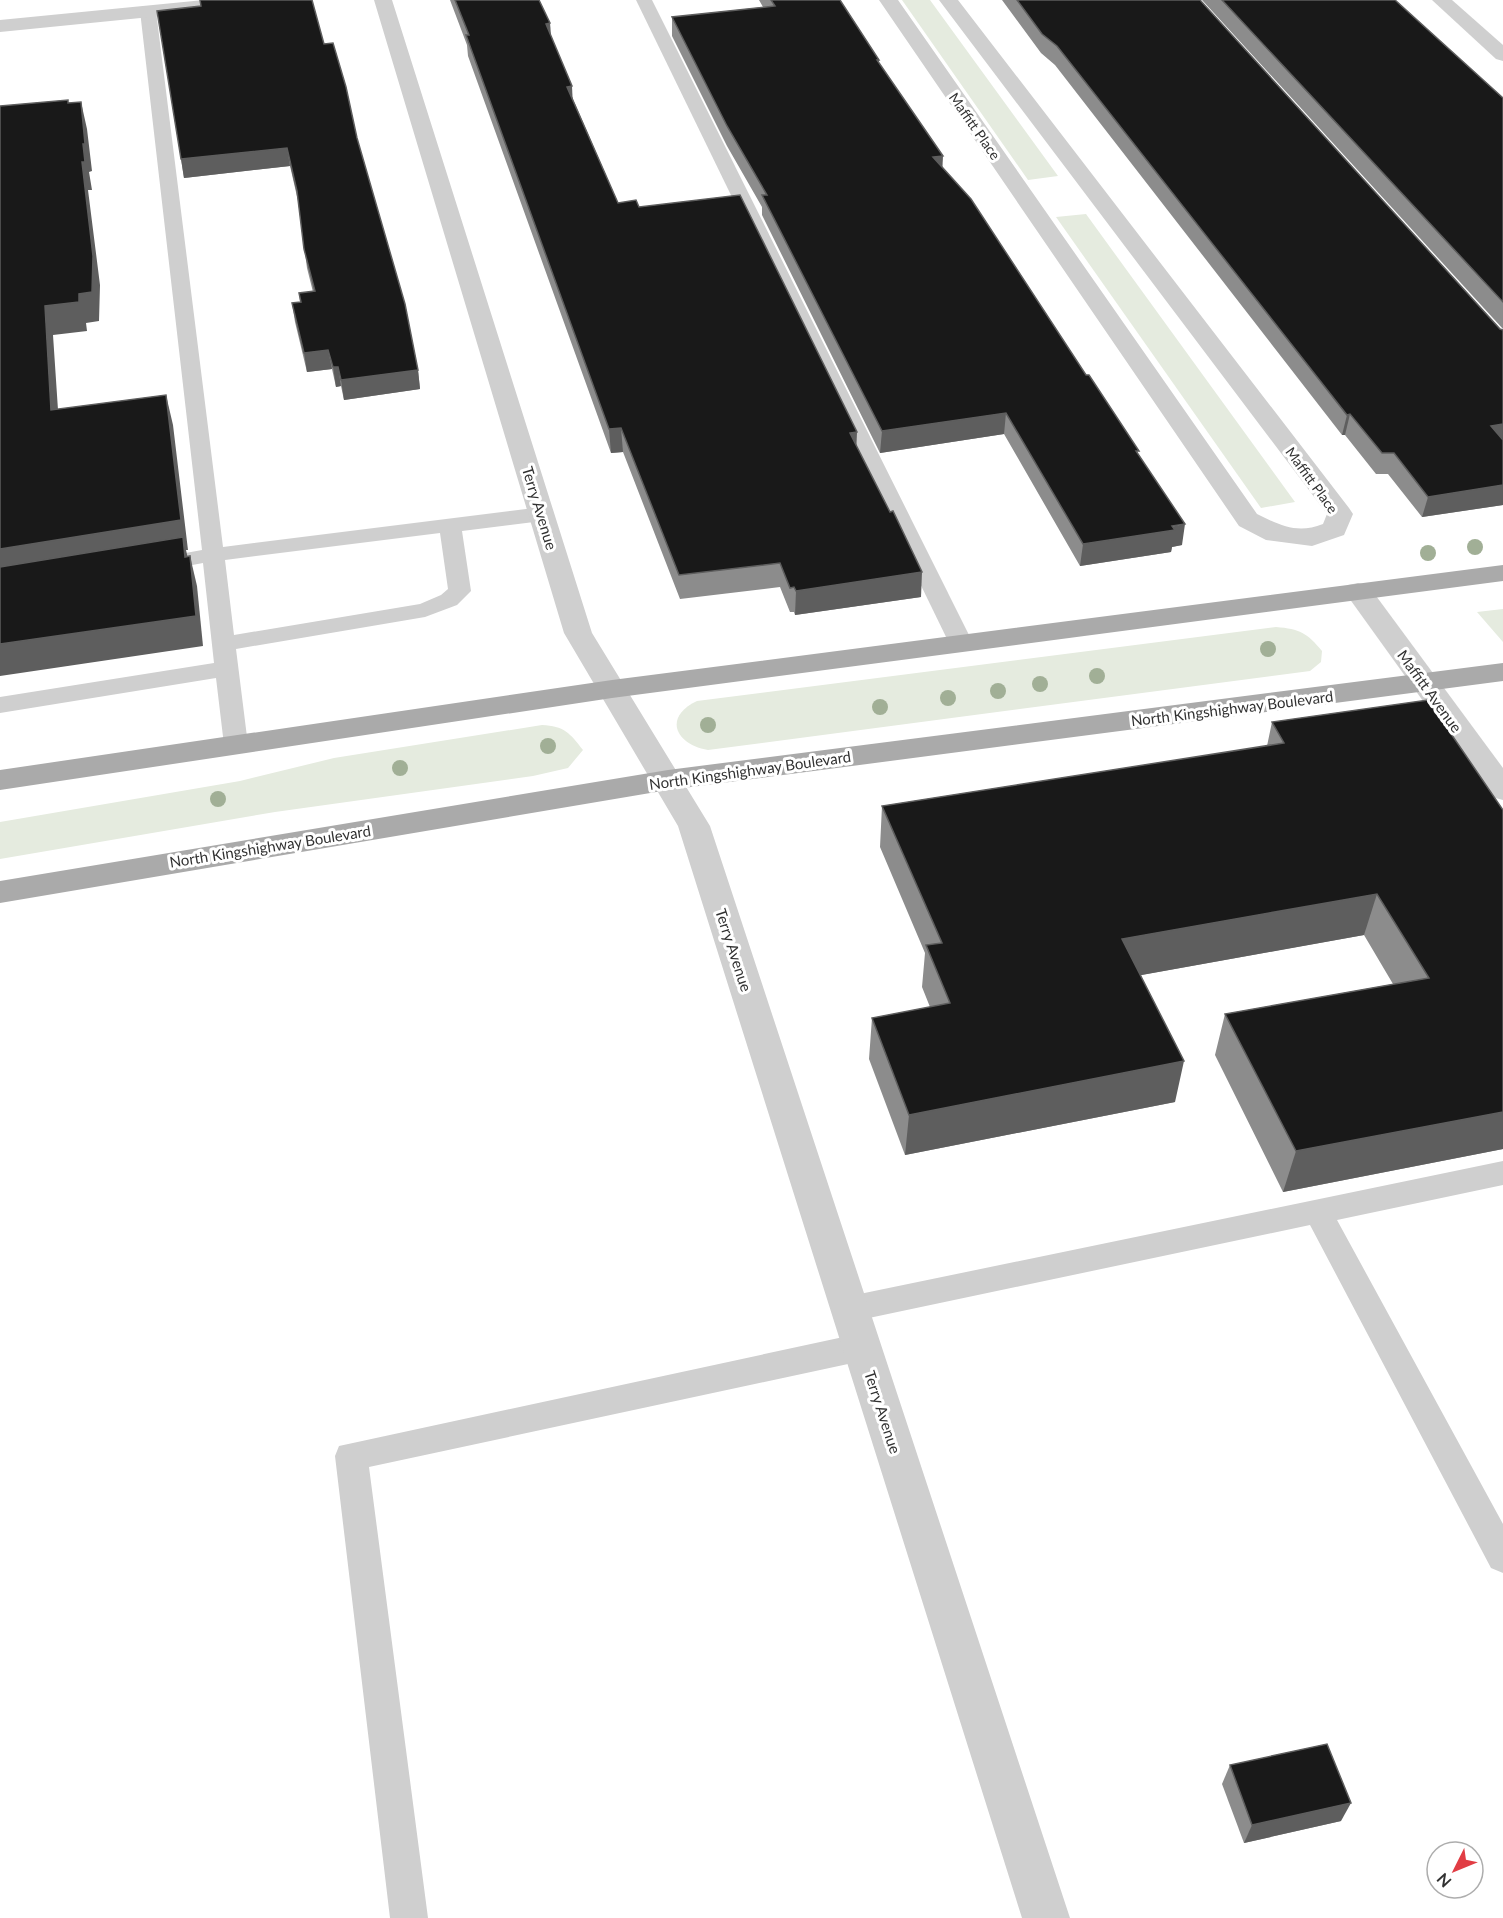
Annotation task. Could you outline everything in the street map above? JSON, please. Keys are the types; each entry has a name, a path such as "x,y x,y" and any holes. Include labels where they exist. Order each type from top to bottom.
{"main road":[{"path":"0,780 612,689 1503,573"},
{"name":"North Kingshighway Boulevard","path":"0,892 668,780 1503,672"}],"street":[{"path":"0,26 148,11 173,4 262,0"},
{"name":"Terry Avenue","path":"383,0 578,633 694,826 1046,1918"},
{"name":"Maffitt Place","path":"888,0 1248,520 1275,534 1312,538 1335,529 1340,514 948,0"},
{"path":"1441,0 1503,55"},
{"name":"Maffitt Avenue","path":"1358,591 1503,790"}],"lane":[{"path":"644,0 961,643"},
{"path":"148,11 236,745"},
{"path":"135,568 213,555 542,514"},
{"path":"224,644 425,610 449,600 460,591 450,526"},
{"path":"0,705 227,669"},
{"path":"850,1309 1503,1173"},
{"path":"1318,1212 1503,1557"},
{"path":"409,1918 351,1456 862,1347"}],"shaded area":[{"path":"902,0 930,0 1058,176 1028,180"},
{"path":"1086,214 1295,502 1261,508 1056,217"},
{"path":"1503,609 1503,642 1477,612"},
{"path":"1276,627 1291,629 1307,636 1322,651 1321,662 1310,671 708,750 688,742 677,729 680,715 686,707 697,701"},
{"path":"542,725 556,727 566,732 583,750 568,768 533,776 275,812 0,859 0,822 240,781 334,758"}],"building":[{"path":"200,0 312,0 324,44 333,43 346,87 357,138 405,304 418,370 341,380 338,367 333,367 328,350 304,353 292,303 301,302 299,293 315,291 304,249 297,191 287,148 181,159 157,11 201,6"},
{"path":"455,0 539,0 550,23 546,24 572,86 567,87 618,203 636,200 639,207 740,195 857,432 850,433 890,512 893,511 922,572 796,591 794,587 790,588 780,563 679,575 621,428 609,429"},
{"path":"771,0 840,0 879,60 877,60 943,156 933,157 971,199 1185,524 1172,526 1175,530 1083,544 1006,413 882,431 762,195 767,195 727,126 672,17 775,6"},
{"path":"1017,0 1200,0 1503,330 1503,424 1491,426 1503,440 1503,485 1428,497 1394,453 1382,453 1350,414 1347,415 1057,46 1042,34"},
{"path":"1222,0 1395,0 1503,98 1503,302"},
{"path":"68,100 68,103 81,102 85,144 83,144 85,162 82,162 93,256 92,292 79,294 79,302 45,306 51,410 166,395 181,520 0,549 0,106"},
{"path":"183,537 185,557 190,556 196,616 0,644 0,567"},
{"path":"1428,700 1503,810 1503,1112 1296,1151 1225,1014 1429,978 1377,894 1122,939 1184,1061 909,1115 872,1018 950,1003 926,945 942,943 882,806 1284,743 1272,722"},
{"path":"1327,1744 1351,1803 1252,1825 1230,1765"}]}
